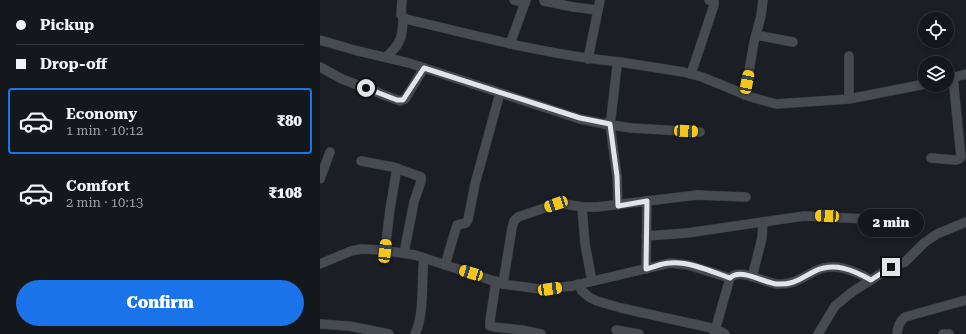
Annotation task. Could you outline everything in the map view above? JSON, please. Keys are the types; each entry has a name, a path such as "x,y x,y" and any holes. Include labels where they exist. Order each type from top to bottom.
{"street":[{"path":"386,58 394,50 401,38 403,30 403,18 401,13 402,0"},
{"path":"510,44 525,2 514,0"},
{"path":"588,59 600,0"},
{"path":"691,74 714,5 714,2 709,0"},
{"path":"745,94 763,0"},
{"path":"544,1 598,10"},
{"path":"403,18 510,44 588,59 669,69 691,74 776,104 849,99 918,85"},
{"path":"756,36 793,42"},
{"path":"320,40 424,68 580,118 631,128 700,132"},
{"path":"849,56 849,99"},
{"path":"618,206 617,176 608,123 611,118 617,66 620,62"},
{"path":"320,67 342,79 400,101 405,98 424,68"},
{"path":"954,77 966,74"},
{"path":"931,158 956,160 961,157 952,92"},
{"path":"445,265 457,225 466,223 468,220 475,184 500,93"},
{"path":"320,179 330,152"},
{"path":"361,161 397,168 420,176 422,179 414,202 404,253"},
{"path":"385,251 397,168"},
{"path":"541,334 522,330 492,330 490,326 512,228 516,219 558,204 582,207 618,206 697,195 746,197"},
{"path":"646,269 647,201"},
{"path":"582,207 585,244 592,281"},
{"path":"646,236 687,233 816,216 889,220"},
{"path":"752,277 762,238 764,222"},
{"path":"818,334 835,306 852,292 891,267 905,262 924,243 937,234 966,222"},
{"path":"320,264 351,251 361,249 404,253 500,282 540,289 578,284 664,264 676,263 688,265 730,278"},
{"path":"415,334 418,325 421,302 424,258"},
{"path":"715,332 730,278 736,274 775,284 787,284 796,282 816,271 839,267 854,271 871,280"},
{"path":"578,284 582,291 597,301 725,334"},
{"path":"897,334 900,321 904,317 966,300"},
{"path":"320,324 349,326 389,334"},
{"path":"616,330 639,334"},
{"path":"943,334 949,334"}],"route":[{"path":"366,88 400,101 403,100 424,68 536,105 590,121 610,124 618,184 618,206 647,201 646,269 664,264 676,263 688,265 730,278 733,275 739,274 775,284 787,284 796,282 816,271 839,267 854,271 871,280 891,267"}]}
